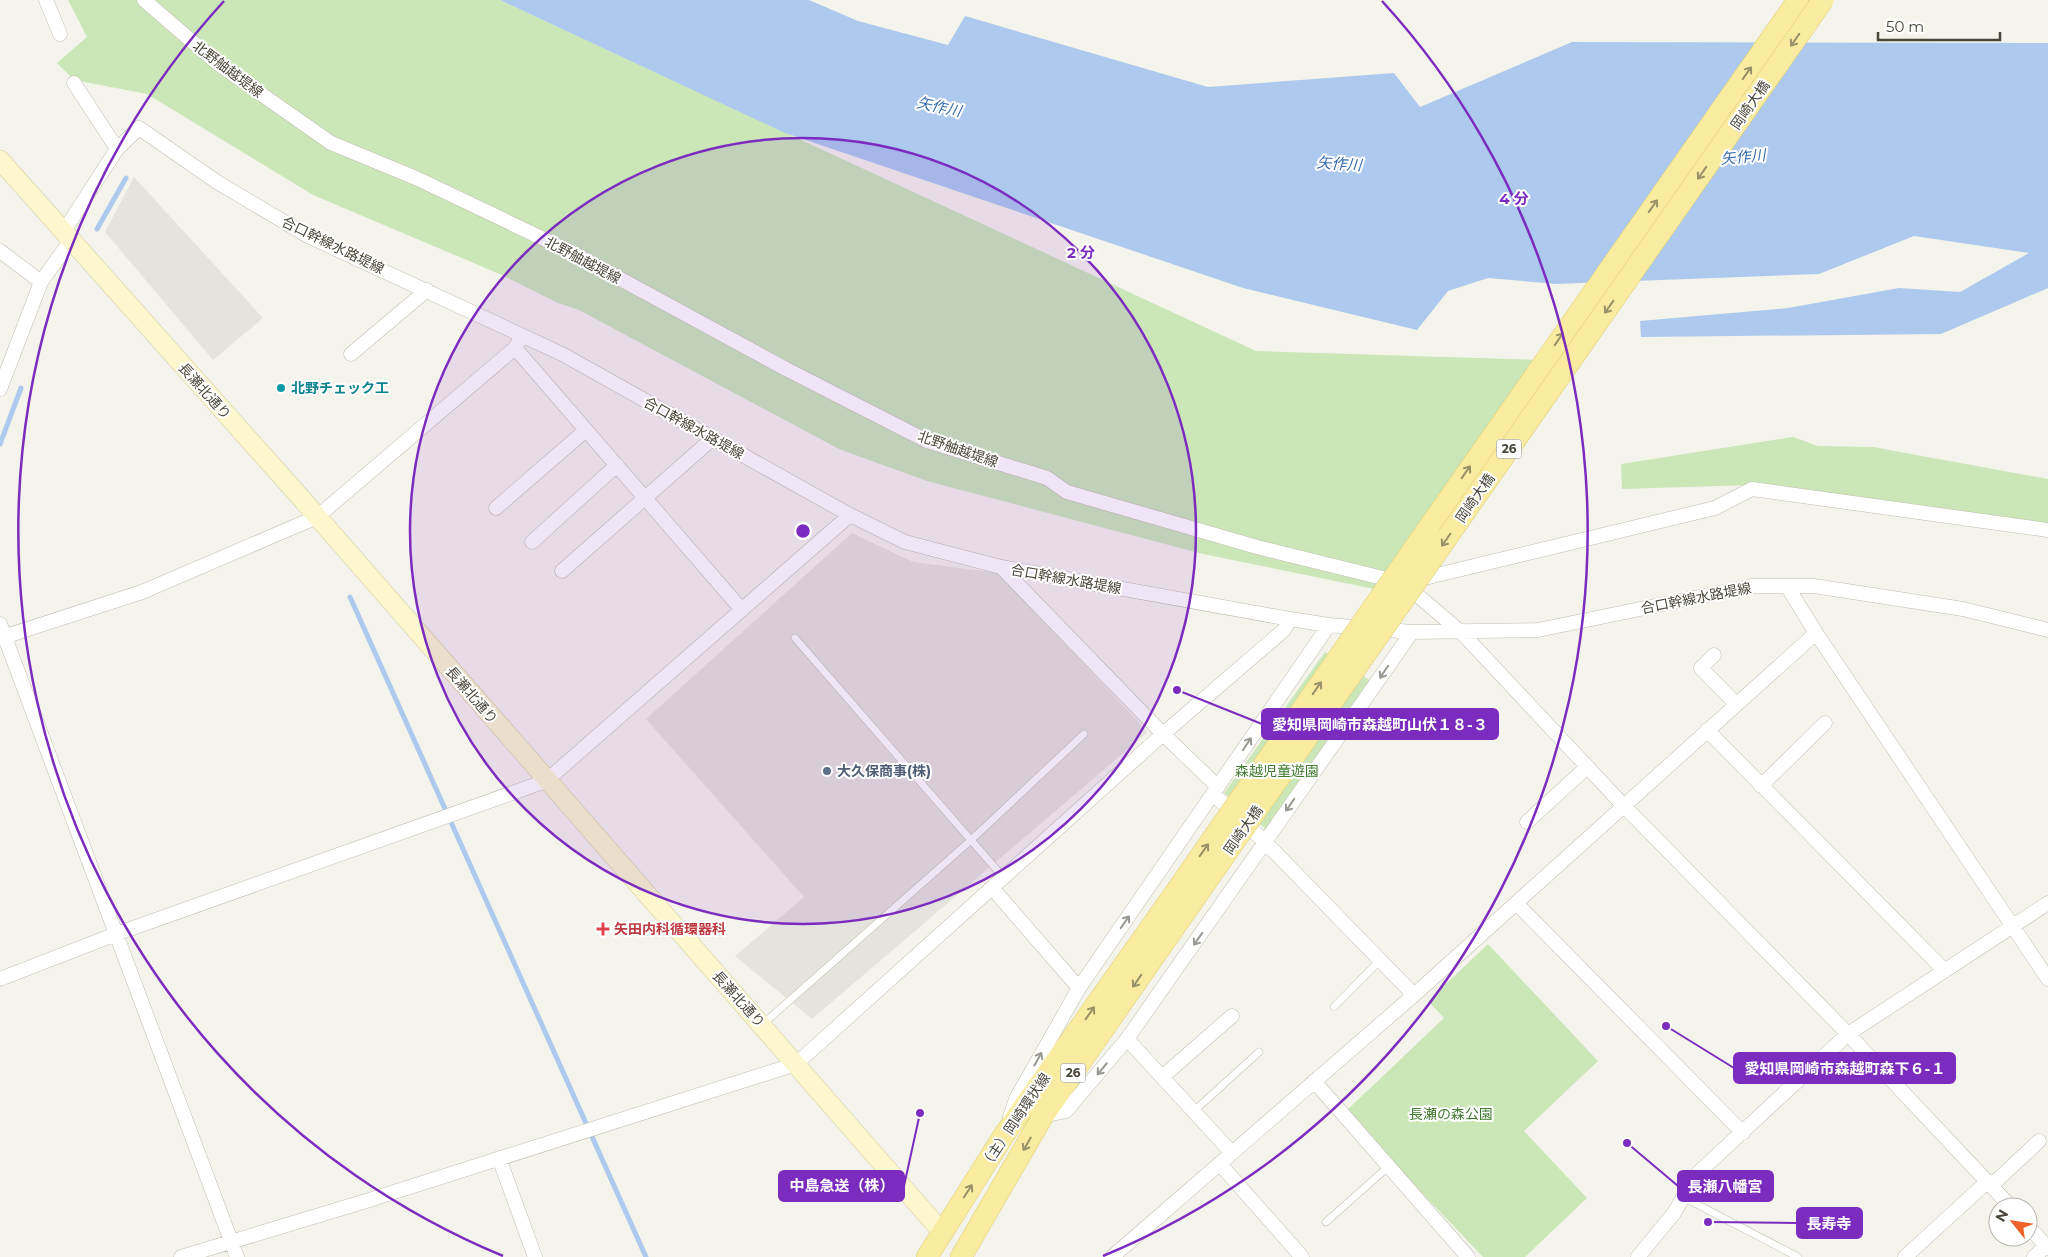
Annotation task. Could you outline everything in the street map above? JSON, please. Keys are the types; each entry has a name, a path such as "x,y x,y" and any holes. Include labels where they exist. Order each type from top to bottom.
{"main road":[{"name":"岡崎大橋","path":"1186,894 1544,360 1798,0"},
{"name":"岡崎大橋","path":"1186,894 1823,0"},
{"name":"（主）岡崎環状線","path":"1186,894 1043,1116 962,1256 942,1232 1004,1135 1186,894"},
{"path":"927,1257 942,1232"}],"street":[{"path":"46,0 60,34"},
{"name":"北野舳越堤線","path":"144,0 217,63 331,142 416,178 569,251 786,369 927,441 1047,478 1067,492 1086,498 1257,547 1403,583"},
{"path":"1,382 41,282 117,149 74,83"},
{"name":"合口幹線水路堤線","path":"117,149 139,128 217,182 308,236 427,290 518,342 562,354 850,515 906,542 1001,567 1290,619 1328,625 1412,632 1462,633 1481,629 1547,629 1752,586 1814,586 1962,609 2048,630"},
{"name":"長瀬北通り","path":"0,160 317,517 942,1232"},
{"path":"0,251 41,282"},
{"path":"351,354 427,290"},
{"path":"237,1257 2,633 142,592 317,517 518,342 586,430 742,610"},
{"path":"496,508 586,430"},
{"path":"562,571 712,439"},
{"path":"532,542 617,465"},
{"path":"1403,583 1716,508 1752,489 2048,530"},
{"path":"0,980 116,934 546,781 850,515"},
{"path":"1001,567 1414,995"},
{"path":"1403,583 1462,633 1623,805 1848,1034 2001,1197"},
{"path":"1787,586 1816,633 2048,978"},
{"path":"181,1257 796,1064 1163,734 1284,630 1290,619"},
{"path":"1004,1135 1016,1099 1079,988 1328,625"},
{"path":"1043,1116 1066,1111 1127,1039 1412,632"},
{"path":"1112,1257 1414,995 1816,633"},
{"path":"1714,655 1701,668 1736,704"},
{"path":"1761,786 1825,723"},
{"path":"1707,730 1945,971"},
{"path":"1526,822 1587,767"},
{"path":"992,888 1079,988"},
{"path":"1516,903 1743,1134"},
{"path":"1638,1257 1674,1213 1697,1174 1743,1134 1848,1034 2048,903"},
{"path":"1162,1077 1232,1016"},
{"path":"1127,1039 1192,1112 1232,1153"},
{"path":"1314,1080 1468,1257"},
{"path":"1904,1257 2039,1141"},
{"path":"499,1158 536,1257"},
{"path":"1220,1164 1302,1257"},
{"path":"2034,1257 2047,1247 2038,1237"}],"lane":[{"path":"795,638 1004,878"},
{"path":"762,1025 970,841 1084,734"},
{"path":"1334,1007 1380,960"},
{"path":"1192,1112 1259,1052"},
{"path":"1326,1222 1388,1167"},
{"path":"1683,1196 1798,1257"}],"shaded area":[{"path":"134,177 263,318 213,360 105,232"},
{"path":"852,533 913,562 998,573 1148,732 812,1019 735,956 804,897 646,719"}],"green space":[{"path":"68,0 500,0 1256,351 1544,360 1389,592 1203,554 927,481 839,449 579,310 558,303 502,275 313,195 147,94 74,80 57,63 87,37"},
{"path":"1793,437 1818,446 1873,447 2048,479 2048,526 1752,485 1622,489 1621,464"},
{"name":"森越児童遊園","path":"1325,652 1376,684 1270,833 1224,793"},
{"name":"長瀬の森公園","path":"1488,944 1598,1061 1524,1131 1587,1198 1525,1257 1483,1257 1345,1112 1444,1018 1428,1001"}],"water":[{"name":"矢作川","path":"500,0 809,0 858,21 948,45 965,16 1208,87 1394,73 1420,107 1572,42 2048,43 2048,288 1941,334 1641,337 1640,321 1788,308 1899,288 1960,292 2029,253 1914,236 1819,274 1556,284 1488,278 1448,291 1417,330 1243,288 785,133"}],"waterway":[{"path":"97,229 126,178"},
{"path":"0,444 21,388"},
{"path":"350,597 646,1257"}],"place":[{"name":"北野チェック工","path":"281,388"},
{"name":"愛知県岡崎市森越町山伏１８‐３","path":"1177,690"},
{"name":"大久保商事(株)","path":"827,771"},
{"name":"矢田内科循環器科","path":"603,929"},
{"name":"愛知県岡崎市森越町森下６‐１","path":"1666,1026"},
{"name":"中島急送（株）","path":"920,1113"},
{"name":"長瀬八幡宮","path":"1627,1143"},
{"name":"長寿寺","path":"1708,1222"}]}
